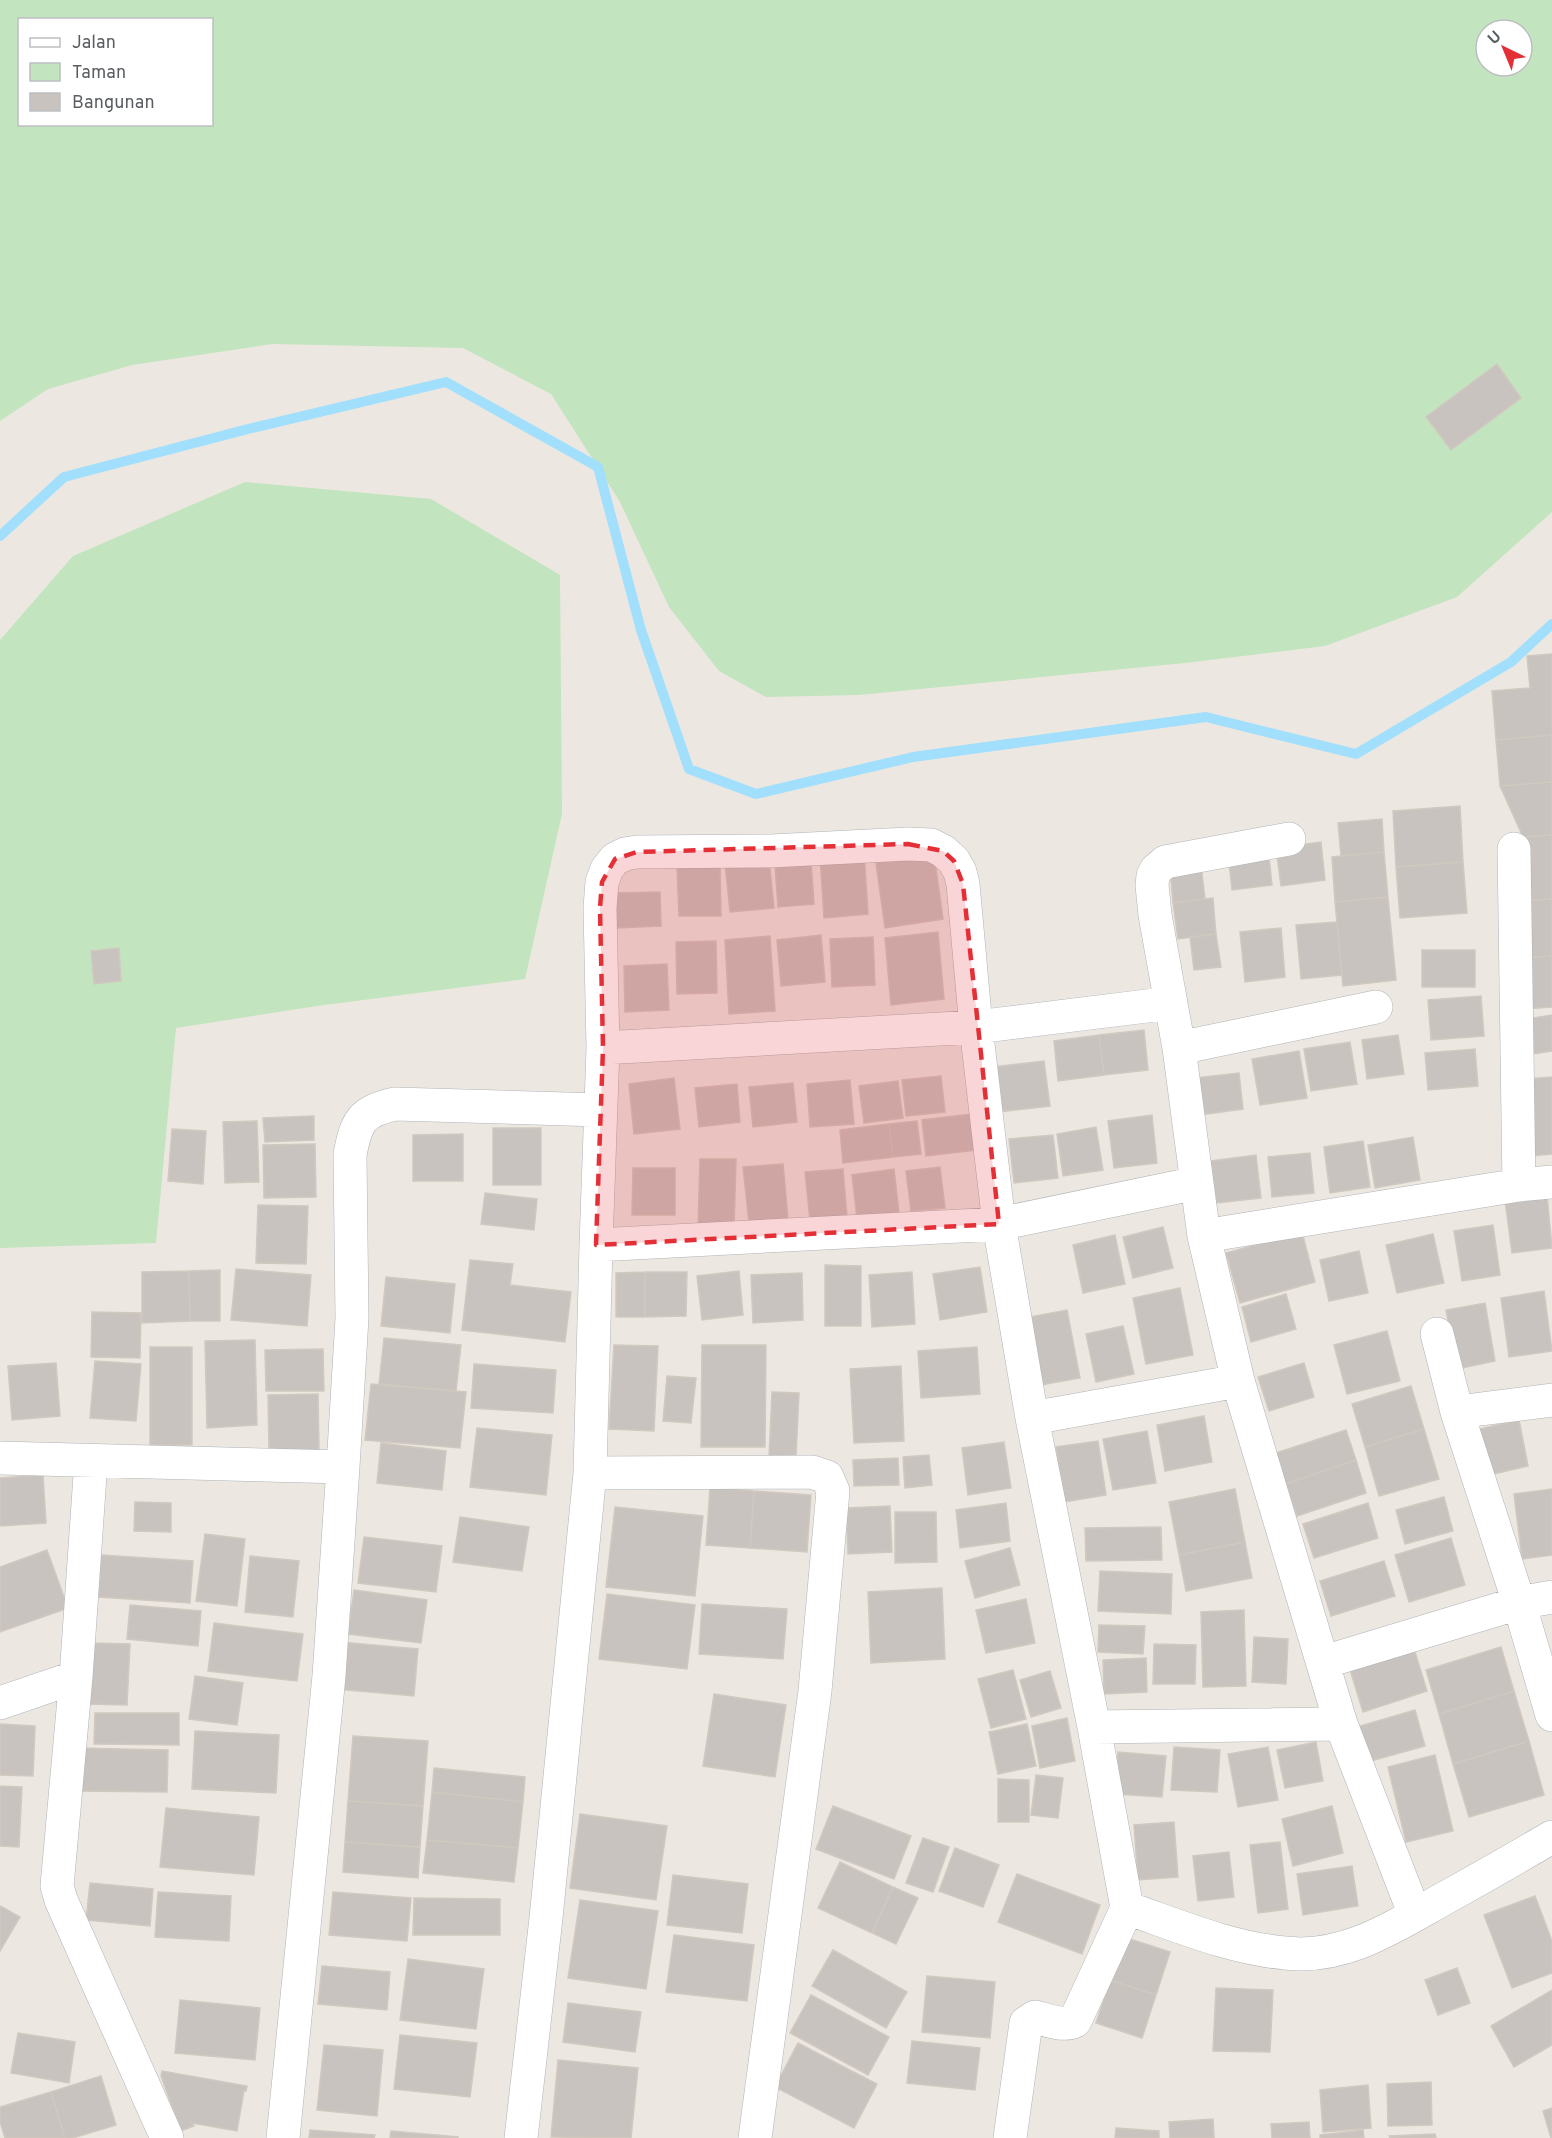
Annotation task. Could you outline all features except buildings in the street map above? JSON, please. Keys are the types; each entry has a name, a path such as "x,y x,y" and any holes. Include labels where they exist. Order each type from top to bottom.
{"street":[{"path":"1289,839 1165,862 1156,870 1152,885 1155,915 1179,1048 1204,1236 1238,1381 1341,1724 1415,1915"},
{"path":"521,2138 546,1918 590,1473 603,1048 600,908 602,882 607,869 615,859 637,852 771,851 908,844 931,845 943,851 954,861 963,884 976,1027 999,1224 1032,1418 1094,1727 1127,1908 1075,2022 1065,2024 1035,2017 1026,2023 1010,2138"},
{"path":"1514,849 1519,1185"},
{"path":"603,1048 976,1027 1171,1003"},
{"path":"1179,1048 1376,1007"},
{"path":"283,2138 328,1688 352,1318 350,1155 358,1122 366,1114 379,1107 395,1104 601,1110"},
{"path":"1204,1236 1519,1185 1552,1182"},
{"path":"596,1245 999,1224 1197,1183"},
{"path":"1437,1334 1457,1412 1519,1603 1552,1715"},
{"path":"1032,1418 1238,1381"},
{"path":"1457,1412 1552,1400"},
{"path":"0,1458 343,1467"},
{"path":"91,1461 76,1677 56,1877 58,1893 166,2138"},
{"path":"590,1473 812,1472 827,1477 832,1491 815,1692 755,2138"},
{"path":"1323,1662 1519,1603 1552,1597"},
{"path":"0,1703 76,1677"},
{"path":"1094,1727 1341,1724"},
{"path":"1127,1908 1216,1940 1287,1954 1320,1953 1368,1941 1552,1837"}],"highlighted area":[{"path":"908,844 943,851 954,861 963,884 999,1224 596,1245 603,1048 600,908 602,882 615,859 637,852"}],"green space":[{"path":"0,0 1552,0 1552,512 1457,597 1325,646 1185,663 859,695 766,697 719,671 669,607 620,502 551,394 463,348 272,344 132,365 48,389 0,421"},
{"path":"245,482 431,499 560,575 562,814 525,979 317,1006 176,1028 156,1243 0,1248 0,640 73,556"}],"waterway":[{"path":"0,536 64,477 248,429 446,382 598,467 641,630 689,769 756,794 913,757 1206,717 1356,754 1511,662 1552,624"}]}
